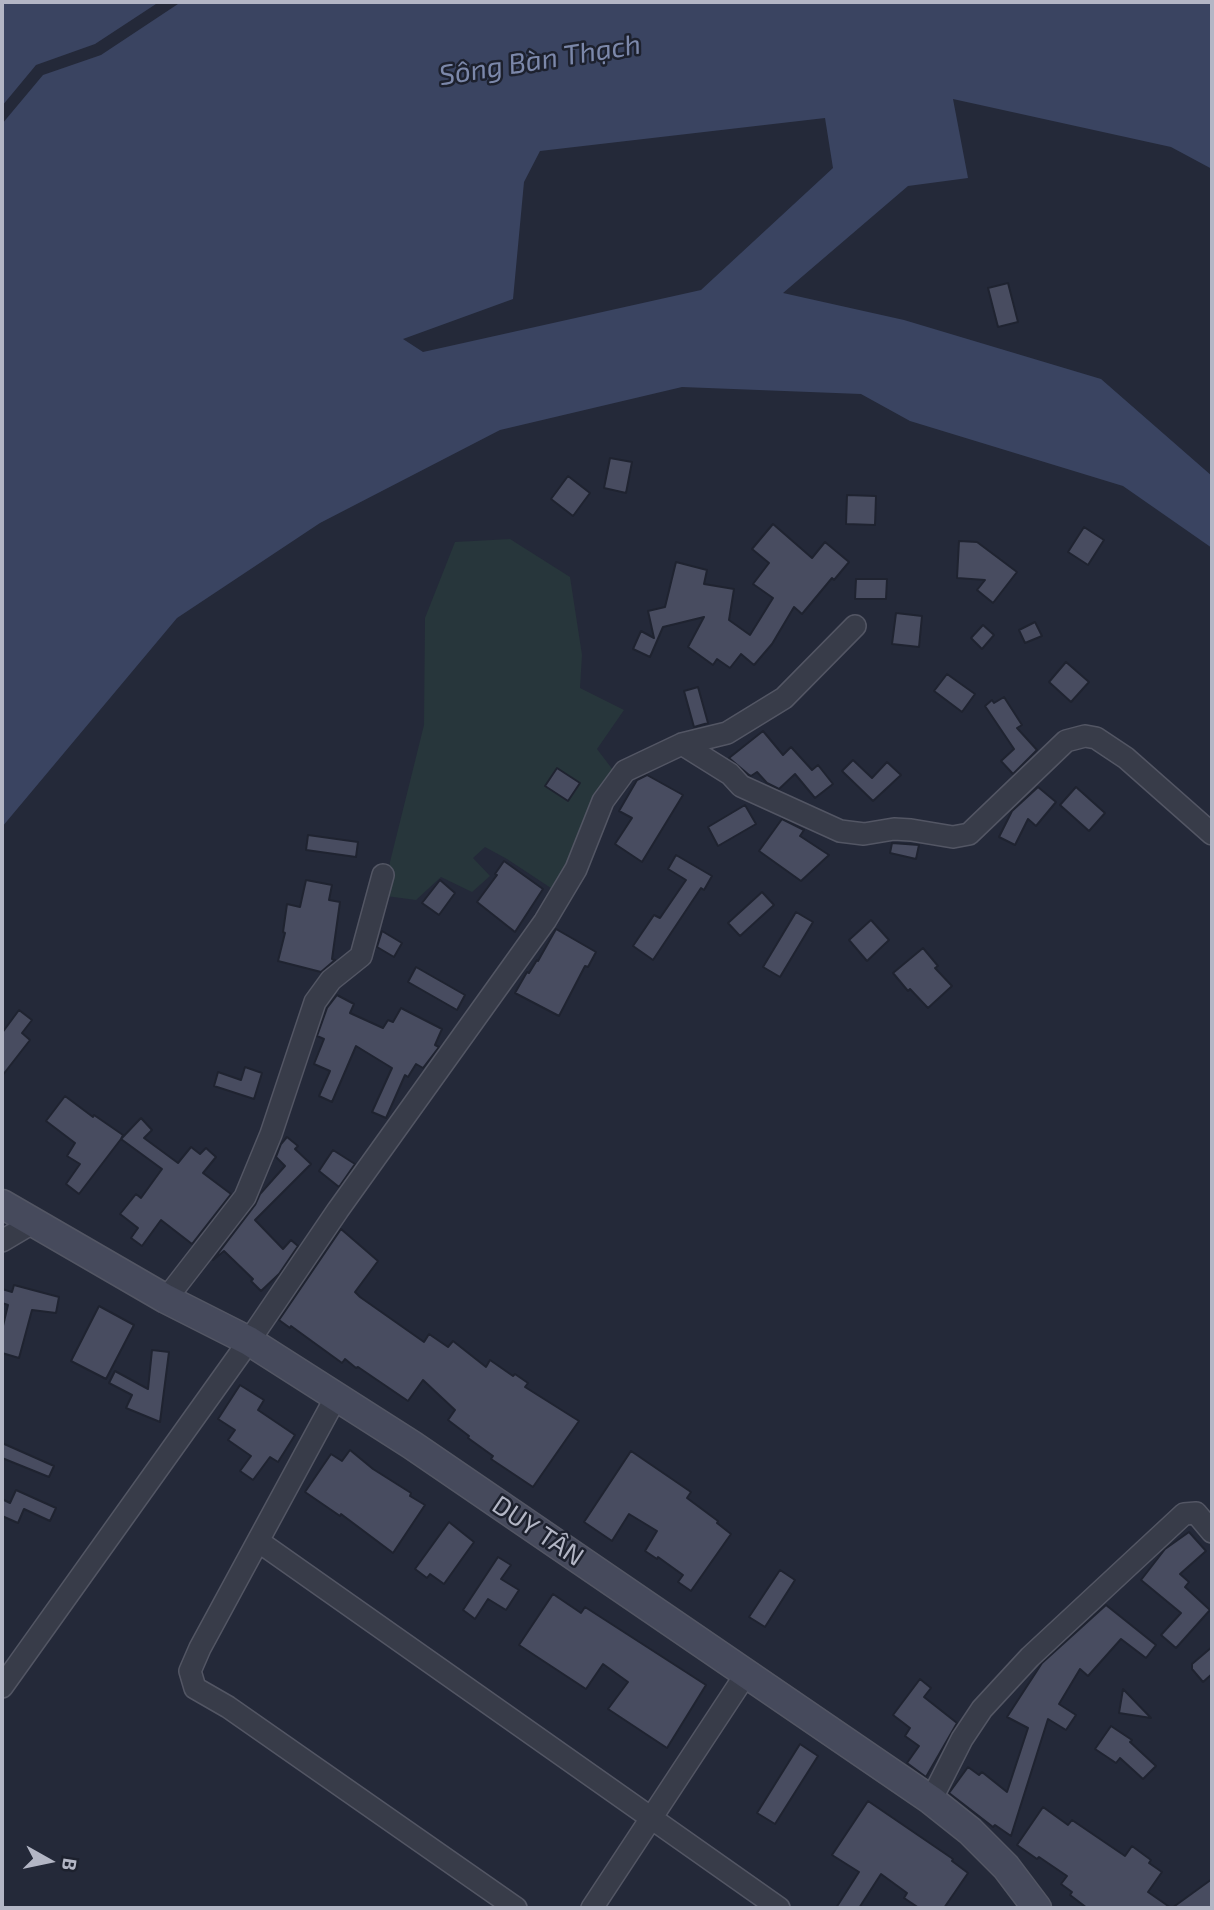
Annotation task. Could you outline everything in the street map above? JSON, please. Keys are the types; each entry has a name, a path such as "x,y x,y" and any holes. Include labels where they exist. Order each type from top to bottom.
{"street":[{"path":"2,1687 250,1341 338,1210 545,921 576,869 603,801 625,771 682,744 727,733 784,698 855,626"},
{"path":"682,744 730,774 741,786 840,831 864,834 894,829 911,830 953,838 969,834 1066,741 1085,736 1096,738 1126,758 1212,834"},
{"path":"166,1298 244,1197 271,1134 315,1002 331,980 361,956 383,875"},
{"name":"DUY TÂN","path":"2,1204 166,1298 250,1341 412,1445 931,1800 970,1831 1006,1867 1034,1907"},
{"path":"2,1241 34,1222"},
{"path":"336,1396 200,1647 190,1671 195,1688 228,1707 516,1908"},
{"path":"931,1800 962,1739 982,1709 1030,1657 1184,1514 1196,1513 1212,1532"},
{"path":"258,1541 779,1908"},
{"path":"592,1908 746,1674"}],"shaded area":[{"path":"510,539 570,577 582,655 580,688 624,710 597,749 616,774 560,894 485,847 473,858 490,876 472,892 441,877 416,900 386,896 390,862 424,725 425,618 455,542"}],"water":[{"path":"2,2 159,2 95,44 36,65 2,106"},
{"name":"Sông Bàn Thạch","path":"181,2 1212,2 1212,169 1171,147 953,99 968,178 908,186 783,293 904,320 1101,379 1212,476 1212,548 1123,486 910,421 861,394 682,387 500,430 320,523 177,618 2,827 2,124 43,75 101,55","holes":["825,118 833,168 701,290 423,352 403,339 513,299 524,182 540,151"]}],"building":[{"path":"1008,283 1018,322 998,327 988,288"},
{"path":"610,458 632,462 626,493 604,488"},
{"path":"568,476 590,493 573,516 551,499"},
{"path":"847,495 876,496 875,525 846,524"},
{"path":"773,524 812,558 825,542 849,562 802,614 794,607 772,644 754,665 741,654 730,668 717,659 713,665 688,647 704,617 663,627 650,657 633,649 641,631 654,638 648,611 665,607 676,562 707,570 704,584 734,589 729,620 750,635 773,598 753,584 769,563 752,549"},
{"path":"1084,527 1104,540 1088,565 1068,552"},
{"path":"959,541 977,542 1017,572 993,603 977,590 985,580 957,578"},
{"path":"856,579 887,579 886,599 855,599"},
{"path":"896,613 922,616 919,647 892,644"},
{"path":"1035,622 1042,636 1025,643 1019,630"},
{"path":"983,625 994,635 982,649 971,638"},
{"path":"1066,662 1089,682 1071,702 1049,682"},
{"path":"947,674 975,694 962,712 934,691"},
{"path":"698,687 708,723 694,727 684,691"},
{"path":"1004,697 1022,725 1017,728 1037,750 1013,774 1001,761 1014,749 985,706 992,700 994,703"},
{"path":"763,731 783,755 791,747 812,770 818,765 833,784 815,798 795,774 779,789 767,783 757,772 749,775 729,758"},
{"path":"853,760 872,778 887,762 901,775 873,801 842,771"},
{"path":"557,768 580,783 568,801 545,786"},
{"path":"647,775 683,795 642,862 615,844 632,818 619,811 637,780"},
{"path":"1038,787 1056,802 1036,826 1028,819 1015,845 999,837 1012,811"},
{"path":"1076,787 1105,813 1089,831 1060,805"},
{"path":"745,805 756,824 718,846 708,827"},
{"path":"782,819 804,830 800,836 829,855 801,881 759,851"},
{"path":"308,835 358,842 356,857 306,850"},
{"path":"892,843 919,845 916,859 890,853"},
{"path":"676,855 712,876 704,890 701,888 653,960 633,946 654,915 660,918 686,880 668,869"},
{"path":"504,861 543,889 515,932 477,902"},
{"path":"306,880 332,885 329,900 340,902 332,959 335,960 321,972 278,961 285,933 287,904 300,907"},
{"path":"440,880 455,893 439,915 422,903"},
{"path":"762,892 774,905 740,936 728,923"},
{"path":"796,912 813,922 780,977 763,967"},
{"path":"871,920 889,940 867,961 849,940"},
{"path":"556,929 596,952 588,967 585,966 559,1016 515,993 527,972 529,973 538,961"},
{"path":"382,931 402,943 394,957 377,947"},
{"path":"923,948 938,966 935,968 952,986 928,1008 910,989 908,991 893,973"},
{"path":"416,967 465,995 457,1010 408,982"},
{"path":"337,995 354,1004 350,1013 383,1028 388,1020 393,1022 401,1008 442,1029 435,1045 439,1047 423,1068 416,1064 408,1077 405,1075 386,1118 372,1112 392,1068 356,1046 332,1102 319,1096 330,1071 314,1064 324,1039 317,1036 327,1008"},
{"path":"19,1010 32,1020 22,1033 30,1040 2,1076 2,1033"},
{"path":"245,1067 262,1073 254,1099 214,1086 218,1072 241,1080"},
{"path":"65,1096 123,1135 79,1194 66,1184 80,1164 67,1156 75,1143 46,1121"},
{"path":"141,1118 152,1130 144,1138 178,1163 191,1147 200,1154 206,1148 216,1157 203,1173 231,1194 192,1244 161,1220 142,1246 131,1238 138,1228 120,1214 136,1194 141,1198 162,1169 121,1139"},
{"path":"287,1137 298,1146 295,1149 311,1164 255,1220 283,1249 291,1240 298,1246 279,1274 261,1291 251,1281 253,1279 224,1251 213,1260 255,1205 260,1194 285,1166 276,1157"},
{"path":"333,1150 355,1164 339,1187 319,1171"},
{"path":"341,1229 378,1261 355,1292 360,1297 424,1342 429,1334 448,1347 453,1341 486,1367 490,1360 513,1376 515,1374 528,1383 525,1387 579,1421 533,1487 491,1459 493,1456 448,1420 455,1410 423,1380 408,1401 345,1359 342,1363 279,1320"},
{"path":"14,1285 59,1297 56,1313 32,1310 19,1358 2,1353 2,1330 8,1305 2,1303 2,1289 12,1292"},
{"path":"99,1306 134,1325 106,1379 71,1361"},
{"path":"152,1350 169,1352 160,1422 126,1408 132,1395 109,1383 115,1371 148,1389"},
{"path":"240,1385 264,1400 258,1410 295,1435 278,1462 270,1457 253,1480 240,1471 251,1456 228,1440 235,1430 218,1419"},
{"path":"2,1443 54,1466 49,1477 2,1458"},
{"path":"350,1450 425,1505 393,1553 341,1514 340,1516 305,1492 331,1454 342,1461"},
{"path":"631,1451 691,1492 687,1498 731,1534 691,1591 678,1582 683,1575 645,1551 657,1531 629,1514 612,1541 584,1522"},
{"path":"16,1490 56,1508 50,1521 24,1509 18,1523 2,1516 2,1499 10,1503"},
{"path":"449,1522 474,1542 444,1584 430,1574 427,1578 415,1569"},
{"path":"1189,1532 1206,1551 1180,1574 1189,1582 1185,1587 1210,1610 1176,1648 1161,1635 1181,1613 1141,1580 1165,1549"},
{"path":"498,1557 511,1565 501,1579 519,1590 506,1610 488,1599 475,1619 463,1610"},
{"path":"780,1570 795,1580 765,1627 749,1617"},
{"path":"553,1594 581,1613 585,1607 706,1685 667,1748 608,1709 628,1682 603,1664 586,1689 519,1645"},
{"path":"1106,1605 1156,1645 1146,1658 1121,1639 1088,1676 1080,1669 1059,1704 1076,1715 1066,1730 1048,1719 1011,1836 995,1825 993,1827 949,1793 968,1767 979,1775 982,1772 1007,1792 1028,1728 1007,1717 1042,1663"},
{"path":"1212,1647 1212,1674 1203,1682 1192,1669 1192,1664"},
{"path":"920,1679 931,1688 924,1697 957,1723 926,1777 907,1763 919,1746 905,1736 910,1728 893,1715"},
{"path":"1123,1689 1151,1718 1119,1713"},
{"path":"1111,1726 1132,1740 1130,1742 1156,1766 1143,1779 1120,1758 1116,1763 1095,1749"},
{"path":"800,1744 818,1756 775,1824 757,1813"},
{"path":"868,1801 953,1859 952,1861 968,1873 944,1908 919,1908 904,1898 907,1893 881,1874 859,1908 836,1908 859,1872 832,1855"},
{"path":"1043,1807 1068,1825 1072,1820 1125,1856 1132,1846 1151,1860 1149,1863 1162,1872 1148,1892 1171,1908 1087,1908 1070,1895 1072,1892 1061,1884 1067,1876 1017,1845"},
{"path":"1212,1879 1212,1908 1172,1908"}]}
